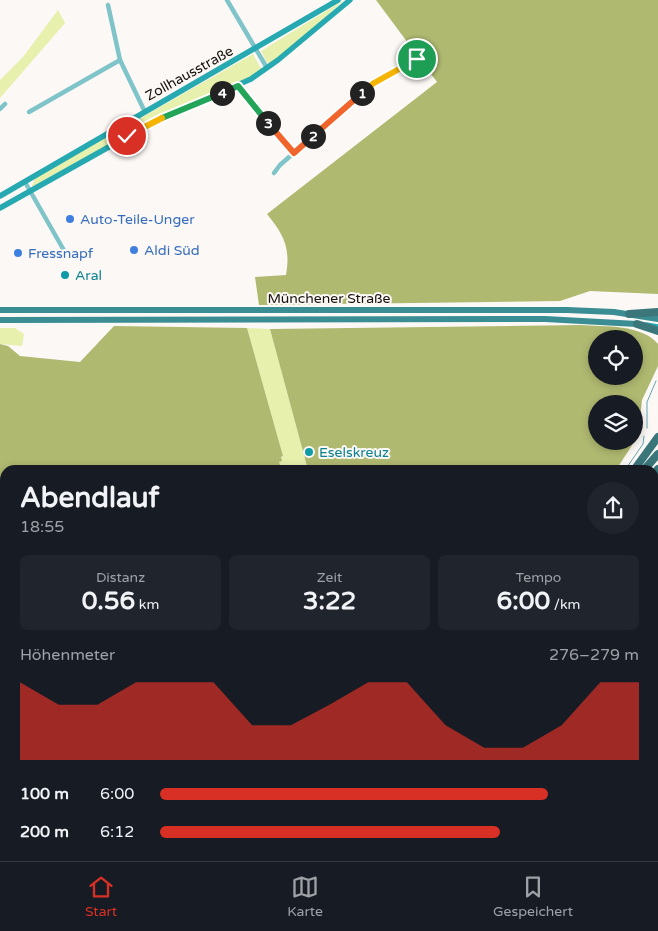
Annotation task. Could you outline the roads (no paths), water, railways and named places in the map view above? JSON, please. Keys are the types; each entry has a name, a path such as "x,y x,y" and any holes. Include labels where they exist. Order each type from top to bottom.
{"highway":[{"path":"630,314 658,312"},
{"path":"637,324 658,331"},
{"path":"638,465 658,437"},
{"path":"648,465 658,454"}],"main road":[{"name":"Zollhausstraße","path":"0,196 255,50 338,0"},
{"name":"Zollhausstraße","path":"0,208 146,126 238,86 267,68 349,0"},
{"name":"Münchener Straße","path":"0,310 567,310 630,314 658,319"},
{"name":"Münchener Straße","path":"0,320 545,319 658,326"}],"street":[{"path":"227,0 267,68"},
{"path":"108,5 120,60 145,112"},
{"path":"274,173 374,83 424,54"},
{"path":"29,112 120,60"},
{"path":"238,86 294,153"},
{"path":"0,109 5,104"},
{"path":"25,182 66,254"}],"waterway":[{"path":"647,428 647,402 656,381"},
{"path":"628,465 643,444 644,436"}],"place":[{"name":"Auto-Teile-Unger","path":"70,219"},
{"name":"Aldi Süd","path":"134,250"},
{"name":"Fressnapf","path":"18,253"},
{"name":"Aral","path":"65,275"},
{"name":"Eselskreuz","path":"309,452"}]}
